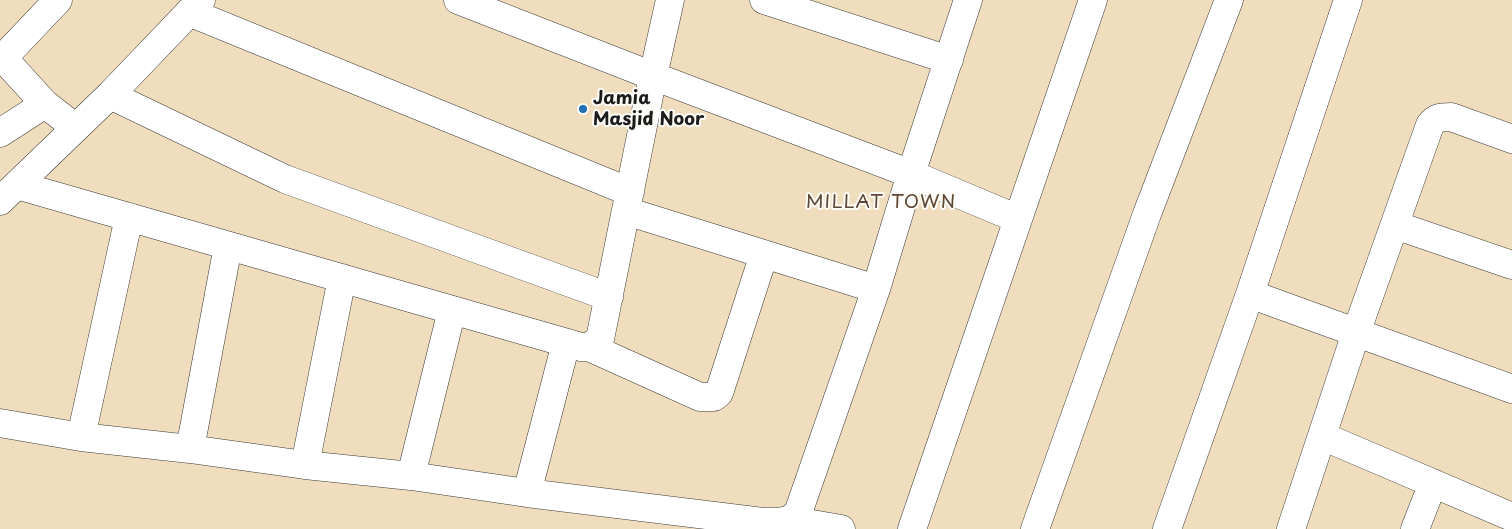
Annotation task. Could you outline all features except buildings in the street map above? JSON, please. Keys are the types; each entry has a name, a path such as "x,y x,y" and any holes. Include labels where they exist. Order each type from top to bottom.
{"street":[{"path":"58,0 1,56 46,104 76,128"},
{"path":"458,0 911,174 1018,219"},
{"path":"578,345 600,339 670,0"},
{"path":"764,0 949,60"},
{"path":"789,520 798,513 876,289 911,174 968,0"},
{"path":"912,529 1092,0"},
{"path":"1035,529 1147,214 1229,0"},
{"path":"1167,529 1250,294 1348,0"},
{"path":"4,198 110,94 195,6 628,201 764,254 876,289"},
{"path":"110,94 285,178 609,297"},
{"path":"0,133 46,104"},
{"path":"1291,529 1356,333 1430,125 1434,120 1441,117 1451,117 1512,139"},
{"path":"4,198 129,217 578,345 700,396 714,397 719,393 764,254"},
{"path":"81,437 129,217"},
{"path":"1395,224 1512,265"},
{"path":"190,449 228,246"},
{"path":"305,465 342,278"},
{"path":"1250,294 1512,389"},
{"path":"411,476 452,310"},
{"path":"527,493 578,345"},
{"path":"0,422 81,437 190,449 305,465 411,476 527,493 763,522 789,520 841,529"},
{"path":"1322,436 1512,517"},
{"path":"1415,529 1433,483"}],"place":[{"name":"Jamia Masjid Noor","path":"583,109"}],"district":[{"name":"MILLAT TOWN","path":"881,203"}]}
